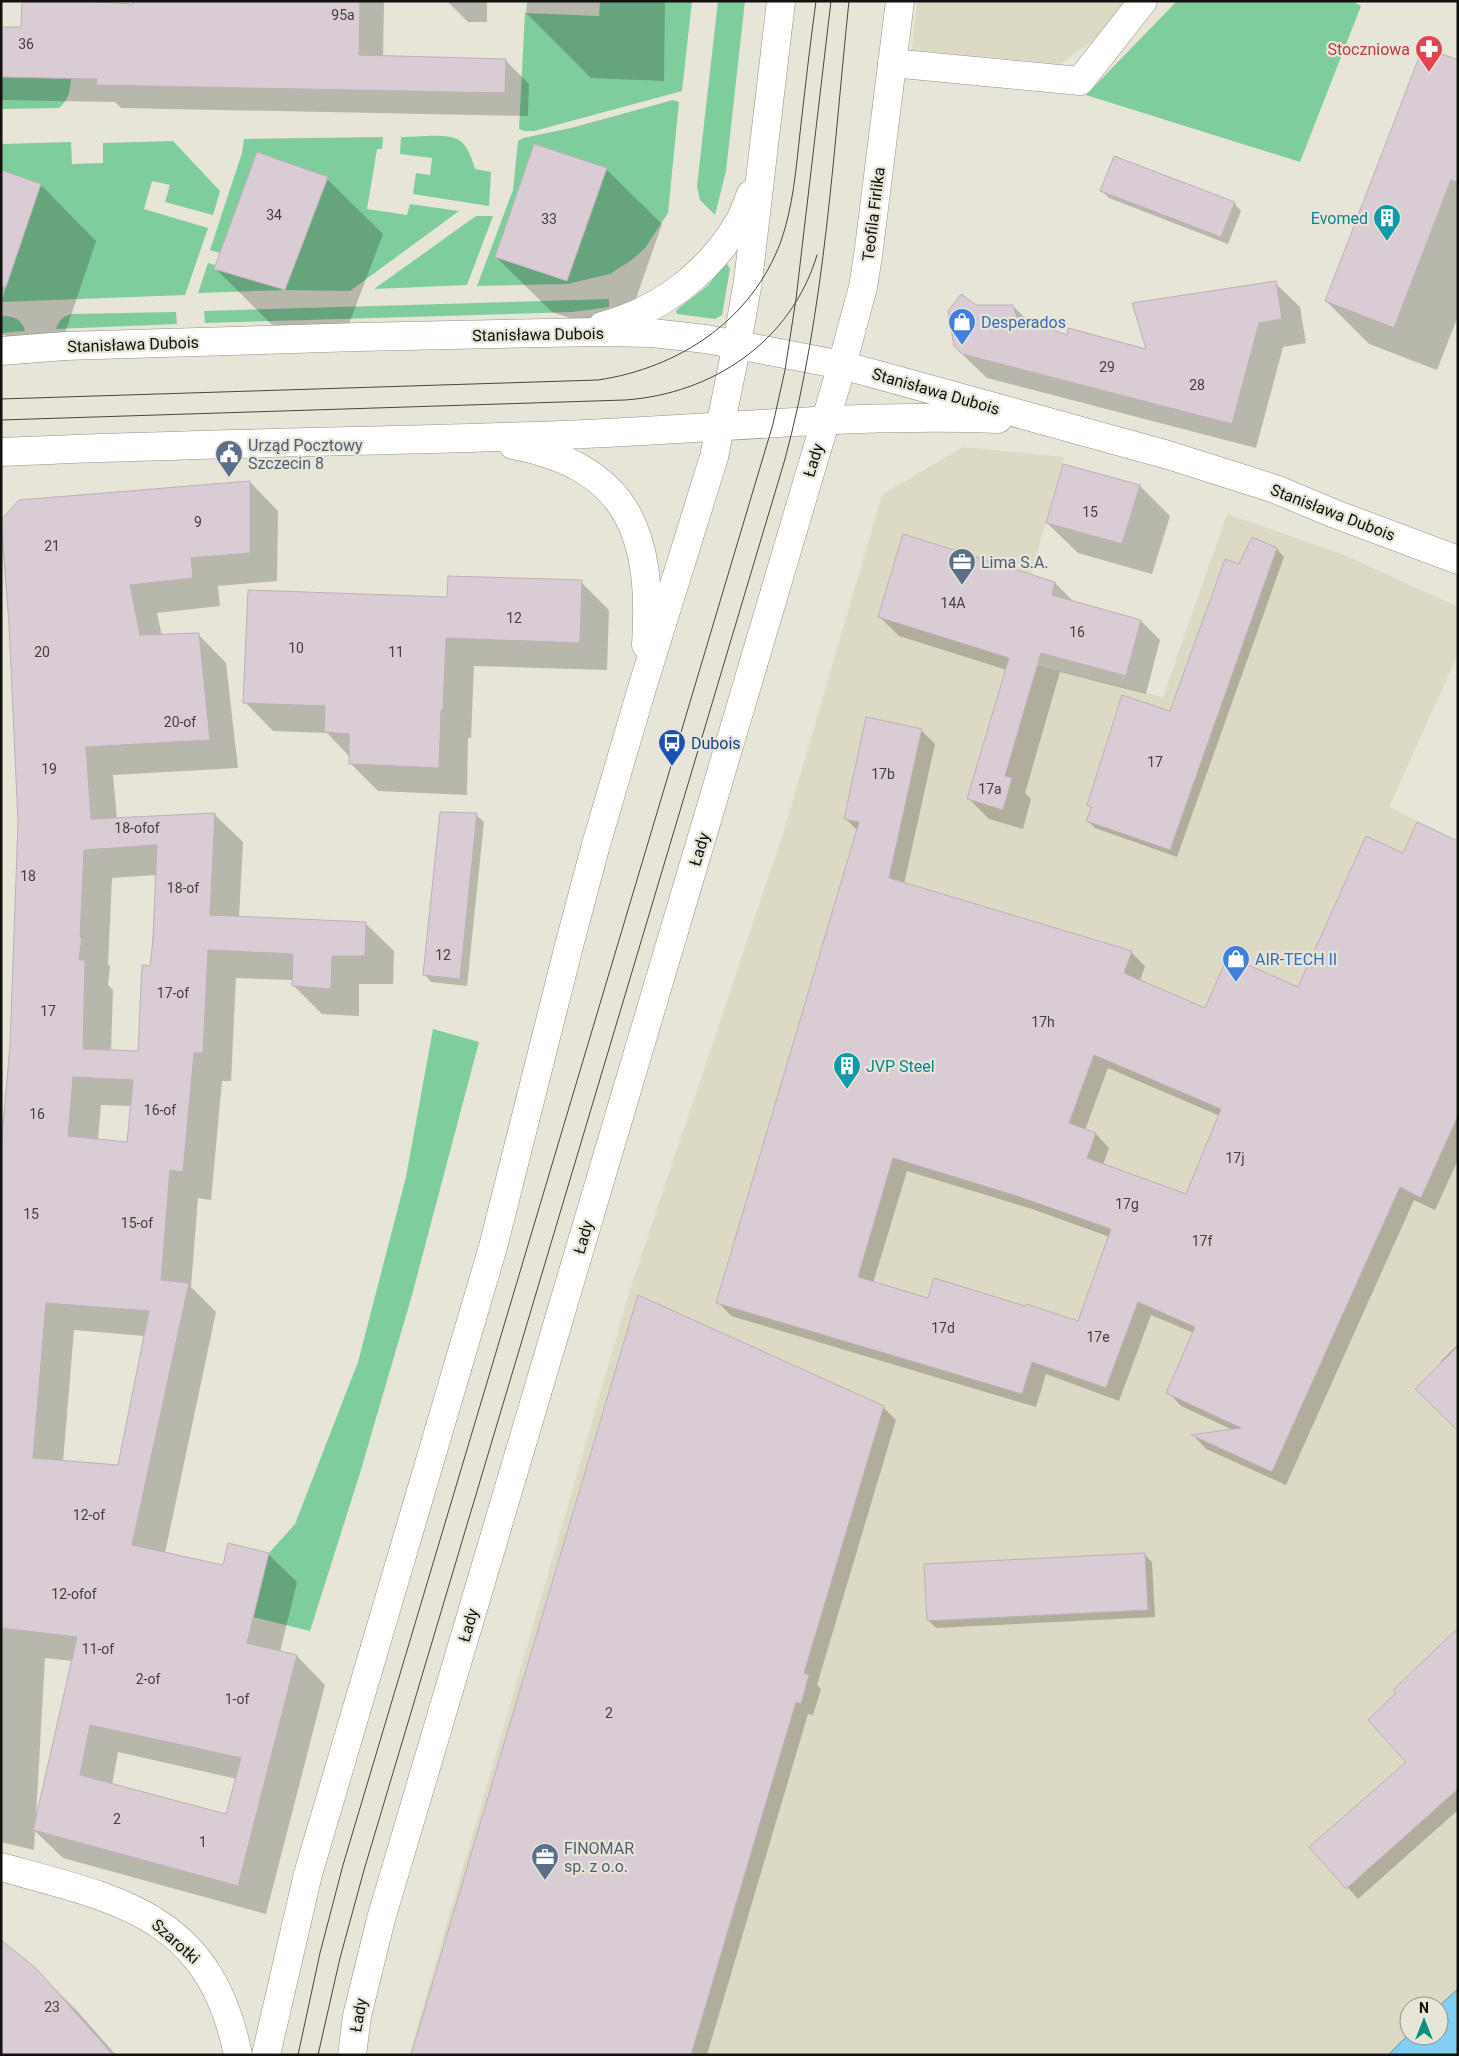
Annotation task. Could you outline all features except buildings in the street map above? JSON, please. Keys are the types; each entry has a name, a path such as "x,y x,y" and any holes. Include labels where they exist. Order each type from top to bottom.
{"street":[{"path":"266,2055 308,1874 473,1319 514,1171 570,942 642,688 701,502 721,427 748,281 781,1"},
{"name":"Teofila Firlika","path":"824,422 842,365 867,265 900,1"},
{"path":"892,63 1080,80 1143,1"},
{"path":"565,333 593,328 627,318 653,306 686,284 716,255 739,221 754,189 761,164"},
{"name":"Stanisława Dubois","path":"1,351 125,344 565,333 652,333 737,344 842,365 1168,455 1275,489 1335,514 1458,560"},
{"name":"Stanisława Dubois","path":"1,452 455,438 824,422 980,419 1008,420 1064,427"},
{"name":"Łady","path":"352,2055 357,2016 381,1919 824,422"},
{"path":"455,438 506,444 556,457 574,465 602,484 622,505 637,534 646,577 647,624 642,688"},
{"name":"Szarotki","path":"1,1867 102,1896 147,1915 165,1928 190,1950 208,1971 224,2005 238,2055"}],"shaded area":[{"path":"917,1 1132,1 1113,26 1060,64 912,50"},
{"path":"963,447 1064,457 1008,658 1163,697 1227,514 1344,555 1458,607 1458,654 1389,807 1458,841 1458,2020 1449,2029 1449,1996 1399,1996 1399,2046 1431,2046 1421,2055 409,2055 631,1287 783,834 882,495"}],"green space":[{"path":"600,1 692,1 682,91 534,131 519,129 525,13 599,16"},
{"path":"718,1 745,1 726,171 715,215 700,200 697,186"},
{"path":"1177,1 1352,1 1361,6 1300,162 1086,95"},
{"path":"1,77 71,79 68,95 65,102 59,108 1,109"},
{"path":"673,100 679,102 668,213 645,248 633,259 610,274 567,284 477,286 513,190 518,141 523,138 571,128","holes":["535,144 606,168 567,281 495,257"]},
{"path":"445,136 461,141 469,152 475,169 491,172 489,206 413,194 416,173 430,175 432,158 400,154 401,137"},
{"path":"383,137 382,149 377,149 367,209 407,215 410,204 459,211 350,291 285,290 328,178 257,153 220,253 210,250 242,153 244,139"},
{"path":"173,141 220,191 213,215 165,202 170,185 152,181 144,209 208,228 185,295 1,302 41,184 1,170 1,144 71,142 72,164 103,163 103,143"},
{"path":"476,216 493,216 467,285 374,289"},
{"path":"208,263 215,265 214,269 285,290 198,293"},
{"path":"727,264 730,269 722,315 715,319 677,314 676,311 707,286 720,269"},
{"path":"609,299 609,307 573,312 205,323 204,311"},
{"path":"176,312 177,324 56,329 62,319 71,314"},
{"path":"5,316 18,320 25,331 1,333 1,317"},
{"path":"433,1029 479,1042 412,1295 360,1473 310,1631 253,1617 269,1553 295,1524 358,1362 406,1177"}],"water":[{"path":"1458,1989 1458,2055 1388,2055 1399,2044 1399,2046 1449,2046 1449,1997"}],"tram line":[{"path":"1,399 598,380 628,374 684,352 709,336 732,317 752,294 768,269 781,241 794,188 816,1"},
{"path":"298,2055 320,1953 343,1865 773,424 785,370 796,299 831,1"},
{"path":"318,2055 340,1958 364,1870 785,459 799,403 819,289 849,1"},
{"path":"1,420 625,400 657,396 688,387 717,374 744,358 768,338 788,314 805,286 817,255"}],"place":[{"name":"Stoczniowa","path":"1429,73"},
{"name":"Evomed","path":"1387,242"},
{"name":"Desperados","path":"962,346"},
{"name":"Urząd Pocztowy Szczecin 8","path":"229,478"},
{"name":"Lima S.A.","path":"962,586"},
{"name":"Dubois","path":"672,767"},
{"name":"AIR-TECH II","path":"1236,983"},
{"name":"JVP Steel","path":"847,1090"},
{"name":"FINOMAR sp. z o.o.","path":"545,1881"}]}
